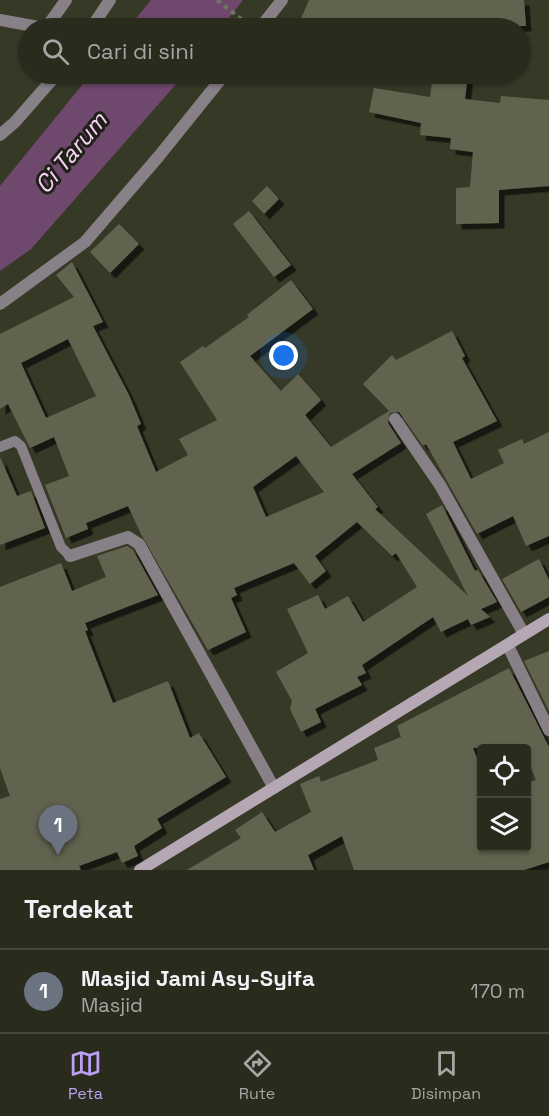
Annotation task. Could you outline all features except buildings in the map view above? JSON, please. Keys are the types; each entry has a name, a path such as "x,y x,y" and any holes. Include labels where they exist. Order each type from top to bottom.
{"street":[{"path":"52,18 66,0"},
{"path":"98,18 110,0"},
{"path":"268,18 282,0"},
{"path":"0,20 18,23"},
{"path":"0,135 48,84"},
{"path":"0,304 86,242 217,84"},
{"path":"395,419 440,485 524,634"},
{"path":"70,556 128,537 139,544 274,788"},
{"path":"140,870 549,619"},
{"path":"508,646 549,730"}],"lane":[{"path":"0,447 15,441 21,446 61,547 70,556"}],"path":[{"path":"218,0 240,18"}],"water":[{"path":"151,0 243,0 229,18 136,18"},
{"name":"Ci Tarum","path":"83,84 176,84 31,249 0,271 0,186"}],"place":[{"name":"Masjid Jami Asy-Syifa","path":"58,855"}]}
